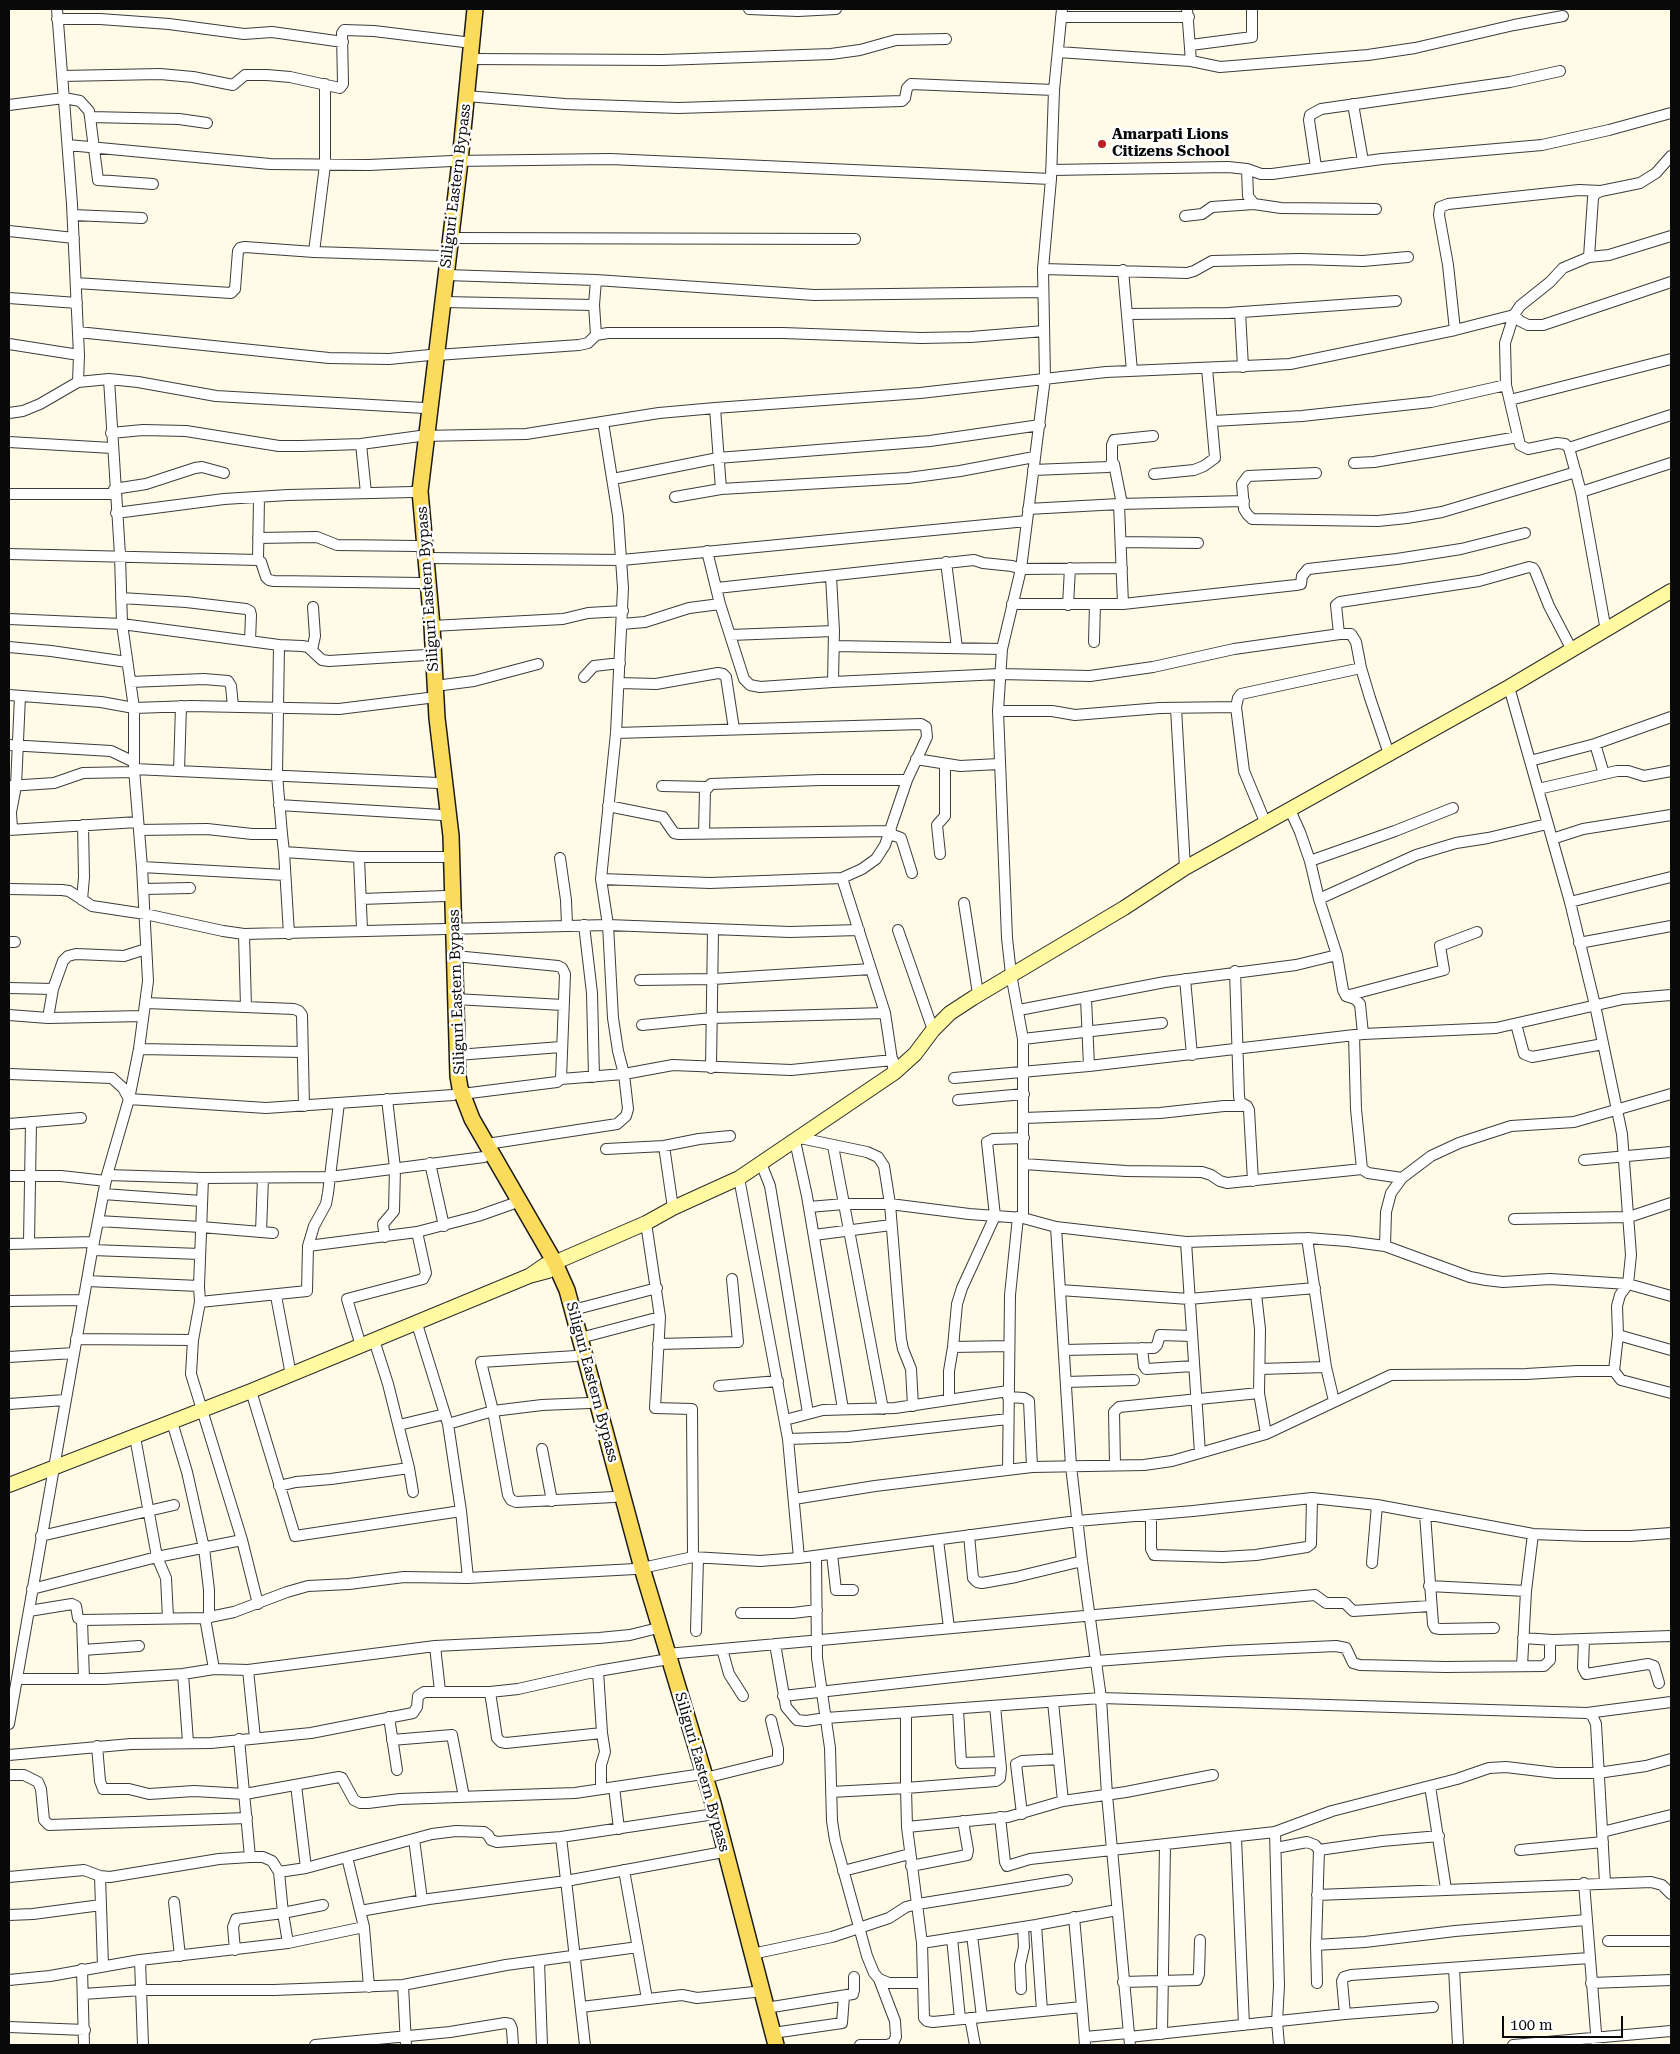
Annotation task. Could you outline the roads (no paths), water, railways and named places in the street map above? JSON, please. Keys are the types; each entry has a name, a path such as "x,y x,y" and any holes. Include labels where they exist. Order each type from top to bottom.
{"main road":[{"name":"Siliguri Eastern Bypass","path":"466,9 451,238 443,302 424,408 420,491 421,583 426,655 448,807 451,929 449,1061 468,1129 485,1150 554,1265 573,1310 654,1630 665,1657"},
{"name":"Siliguri Eastern Bypass","path":"458,1095 455,956 446,896 442,815 434,762 431,692 432,626 413,492 423,436 433,355 441,256 466,96 476,9"},
{"name":"Siliguri Eastern Bypass","path":"485,1150 512,1204 554,1265 576,1356 614,1496 701,1777 752,1954 766,2008 772,2041"},
{"name":"Siliguri Eastern Bypass","path":"701,1777 708,1815 754,1992 772,2041"}],"street":[{"path":"749,9 790,11 836,9"},
{"path":"1191,44 1252,37 1252,9"},
{"path":"1008,1470 1011,1276 1022,1208 1024,1073 1023,1039 1011,974 1004,880 998,711 1002,649 1021,568 1045,378 1043,269 1051,174 1054,90 1061,13 1188,13 1192,61"},
{"path":"78,382 79,355 73,215 57,14 169,24 244,34 272,32 343,42"},
{"path":"1058,52 1192,61 1220,67 1368,55 1415,48 1514,25 1563,16"},
{"path":"62,76 160,74 178,75 233,85 239,82 245,75 267,75 290,77 340,88 343,86 342,33 348,30 464,42"},
{"path":"470,59 663,60 831,54 860,50 896,40 946,39"},
{"path":"1316,167 1309,120 1310,115 1321,109 1471,88 1560,71"},
{"path":"314,252 325,165 325,84"},
{"path":"466,96 565,104 678,108 902,101 905,98 907,88 911,84 1054,90"},
{"path":"9,105 64,98 80,101 90,117 98,180 153,184"},
{"path":"1353,104 1362,161"},
{"path":"68,144 270,164 369,165 456,161 610,159 1051,174 1228,167 1246,169 1261,174 1272,174 1362,161 1456,151 1542,145 1671,113"},
{"path":"90,117 179,118 207,123"},
{"path":"1455,330 1448,265 1438,215 1440,206 1579,190 1601,191 1640,183 1656,173 1671,156"},
{"path":"1246,169 1248,196 1254,204"},
{"path":"1589,257 1593,198 1601,191"},
{"path":"1186,216 1202,214 1212,207 1254,204 1281,208 1376,209"},
{"path":"73,215 142,218"},
{"path":"9,231 74,238"},
{"path":"1606,630 1576,472 1569,448 1565,444 1557,443 1528,449 1520,445 1506,385 1505,344 1514,314 1528,298 1550,282 1563,268 1589,257 1609,255 1671,236"},
{"path":"451,238 855,239"},
{"path":"76,283 231,293 235,289 238,251 242,247 314,252 441,256"},
{"path":"1043,269 1187,273 1212,261 1301,259 1363,261 1408,257"},
{"path":"1123,270 1132,371"},
{"path":"446,275 596,280 814,295 1043,292"},
{"path":"596,280 594,305 596,335"},
{"path":"1514,314 1520,321 1528,325 1543,325 1671,282"},
{"path":"9,298 77,303"},
{"path":"1127,314 1240,312 1396,300"},
{"path":"443,302 594,305"},
{"path":"1240,312 1243,367"},
{"path":"111,433 151,430 186,431 279,446 361,444 423,436 526,434 715,408 920,393 1045,378 1132,371 1290,364 1455,330 1514,314"},
{"path":"78,332 328,358 390,359 579,345 588,343 596,335 608,333 783,332 921,338 971,337 1044,331"},
{"path":"9,344 79,355"},
{"path":"1510,400 1671,359"},
{"path":"1154,474 1194,470 1210,462 1216,455 1207,368"},
{"path":"9,1724 14,1685 29,1611 93,1246 103,1194 129,1099 139,1048 148,981 144,889 135,768 134,708 122,624 120,555 109,379"},
{"path":"9,412 23,411 40,404 78,382 109,379 138,382 216,396 424,408"},
{"path":"1213,421 1302,416 1431,402 1506,385"},
{"path":"715,408 721,489"},
{"path":"1569,448 1671,416"},
{"path":"9,1176 107,1178 330,1177 430,1163 617,1124 626,1116 628,1109 624,1074 612,1018 608,925 601,879 616,732 623,611 622,560 613,479 603,422"},
{"path":"613,479 718,458 930,440 1040,425"},
{"path":"1033,470 1108,466 1112,463 1112,445 1114,440 1153,436"},
{"path":"1354,463 1374,462 1518,437"},
{"path":"9,442 112,448"},
{"path":"361,444 366,493"},
{"path":"674,497 721,489 908,478 960,471 1034,457"},
{"path":"1580,492 1671,463"},
{"path":"1114,464 1122,504 1119,504 1123,604"},
{"path":"9,494 115,492 195,468 211,469 224,473"},
{"path":"1316,473 1248,476 1242,484 1244,509 1252,519 1378,521 1407,518 1442,512 1576,472"},
{"path":"116,513 224,498 413,492"},
{"path":"259,496 258,560 263,566 266,577 274,581 421,583"},
{"path":"1028,509 1119,504 1244,501"},
{"path":"258,538 317,537 337,545 422,552 622,560 1027,521"},
{"path":"1012,604 1123,604 1300,584 1302,576 1308,569 1397,559 1461,549 1526,533"},
{"path":"1121,542 1198,543"},
{"path":"707,551 720,604 744,679 750,685 760,687 1000,674 1090,676 1120,673 1234,649 1351,634 1354,638 1361,668 1389,754"},
{"path":"9,554 120,555 258,560"},
{"path":"717,588 974,560 1021,568 1122,568"},
{"path":"946,562 957,648"},
{"path":"1340,634 1336,606 1340,602 1479,581 1529,567 1536,571 1549,606 1572,650"},
{"path":"1068,605 1070,568"},
{"path":"831,576 834,631 833,682"},
{"path":"9,1485 251,1391 416,1324 554,1265 738,1178 828,1119 894,1067 915,1054 933,1030 950,1013 978,994 1124,908 1185,868 1509,687 1671,591"},
{"path":"121,598 186,602 246,609 250,611 251,615 250,641"},
{"path":"622,624 645,622 689,608 720,604"},
{"path":"1094,642 1095,604"},
{"path":"312,650 315,642 313,607"},
{"path":"432,626 563,619 588,613 623,611"},
{"path":"9,619 122,624 279,645 302,646 312,650 322,660 329,661 426,655"},
{"path":"730,635 834,631"},
{"path":"279,645 277,775 289,934"},
{"path":"834,646 1002,649"},
{"path":"9,648 51,651 127,662"},
{"path":"584,677 594,666 620,663"},
{"path":"9,695 101,702 134,708 233,706 339,709 431,692 538,664"},
{"path":"1266,824 1244,771 1236,707 1238,698 1241,694 1361,668"},
{"path":"619,683 656,684 718,673 723,674 726,677 734,730"},
{"path":"130,682 204,679 228,681 231,686 233,706"},
{"path":"1509,687 1570,902 1618,1109 1625,1156 1631,1255 1628,1284 1620,1295 1617,1306 1618,1335 1614,1372"},
{"path":"20,696 13,745 10,830 83,825 208,828 252,834 282,834"},
{"path":"179,771 180,706"},
{"path":"998,711 1052,711 1075,715 1176,708 1236,707"},
{"path":"1176,708 1185,868"},
{"path":"1530,761 1595,744 1671,717"},
{"path":"601,879 710,882 842,878 862,869 876,858 885,845 891,832 907,780 927,737 926,727 921,724 616,732"},
{"path":"1595,744 1604,774"},
{"path":"13,745 111,751 135,768"},
{"path":"916,759 960,766 999,764"},
{"path":"940,854 937,826 945,816 946,764"},
{"path":"13,786 54,783 84,773 135,768 438,783"},
{"path":"1538,789 1604,774 1628,771 1644,776 1671,771"},
{"path":"662,786 706,787 711,784 731,783 907,780"},
{"path":"704,834 706,787"},
{"path":"279,805 442,815"},
{"path":"608,806 664,817 674,833 891,832 901,838 912,873"},
{"path":"1310,861 1453,808"},
{"path":"1290,810 1310,861 1319,899 1337,955 1343,990 1346,996 1356,999 1360,1004 1356,1110 1362,1169"},
{"path":"1552,839 1583,829 1671,815"},
{"path":"1319,899 1416,856 1456,843 1488,838 1547,824"},
{"path":"82,900 84,877 83,825"},
{"path":"284,852 359,857 445,857"},
{"path":"359,857 362,930"},
{"path":"560,858 566,900 567,926"},
{"path":"142,867 285,875"},
{"path":"1570,902 1671,877"},
{"path":"842,878 885,1014 894,1067"},
{"path":"144,889 190,888"},
{"path":"9,889 69,891 92,906 145,914 244,934 584,925 790,932 859,930"},
{"path":"361,899 446,896"},
{"path":"964,903 978,994"},
{"path":"584,925 592,993 594,1077"},
{"path":"1580,943 1671,926"},
{"path":"711,1068 713,930"},
{"path":"898,930 933,1030"},
{"path":"1346,996 1444,970 1440,946 1477,932"},
{"path":"244,934 246,1007"},
{"path":"48,1018 53,989 63,961 68,956 76,954 124,956 146,949"},
{"path":"1019,1010 1185,979 1235,971 1296,965 1337,955"},
{"path":"455,956 562,968 565,974 561,1080"},
{"path":"640,980 713,979 871,969"},
{"path":"1235,971 1239,1096 1240,1102 1247,1106 1249,1110 1253,1182"},
{"path":"1185,979 1192,1055"},
{"path":"9,988 53,989"},
{"path":"954,1078 1024,1073 1359,1035 1481,1030 1516,1024 1623,999 1671,995"},
{"path":"1086,998 1089,1066"},
{"path":"455,999 563,1005"},
{"path":"146,1003 299,1011 302,1015 304,1106"},
{"path":"642,1025 712,1018 885,1014"},
{"path":"9,1015 48,1018 143,1016"},
{"path":"1023,1039 1162,1024"},
{"path":"1516,1024 1524,1054 1532,1057 1602,1044"},
{"path":"457,1055 561,1047"},
{"path":"139,1048 302,1052"},
{"path":"129,1099 266,1108 458,1095 561,1080 624,1074 674,1065 791,1070 894,1067"},
{"path":"9,1074 112,1078 123,1088 129,1099"},
{"path":"958,1100 1024,1094"},
{"path":"1385,1246 1386,1212 1391,1193 1402,1178 1431,1156 1459,1143 1510,1126 1574,1122 1671,1094"},
{"path":"384,1238 384,1224 394,1211 395,1168 387,1099"},
{"path":"200,1302 276,1296 307,1291 308,1246 314,1226 326,1204 339,1103"},
{"path":"1024,1118 1160,1113 1224,1106 1247,1106"},
{"path":"9,1124 81,1118"},
{"path":"29,1242 31,1122"},
{"path":"606,1149 664,1146 693,1140 730,1136"},
{"path":"949,1400 949,1371 957,1304 962,1288 995,1216 987,1142 993,1138 1024,1138"},
{"path":"797,1140 867,1152 878,1157 884,1166 890,1204 901,1339 911,1370 913,1406"},
{"path":"797,1140 843,1409"},
{"path":"664,1146 673,1208"},
{"path":"833,1146 883,1409"},
{"path":"1584,1160 1671,1152"},
{"path":"430,1163 444,1226"},
{"path":"761,1163 770,1186 808,1413"},
{"path":"1024,1164 1126,1171 1202,1172 1211,1174 1226,1183 1253,1182 1362,1169 1368,1173 1402,1178"},
{"path":"203,1178 200,1302 193,1340 191,1374 242,1540 258,1604"},
{"path":"261,1232 264,1178"},
{"path":"738,1178 785,1420 799,1558"},
{"path":"103,1194 202,1201"},
{"path":"1514,1219 1630,1217 1671,1203"},
{"path":"308,1246 384,1238 417,1232 444,1226 512,1204"},
{"path":"809,1207 844,1204 890,1204 995,1216 1021,1217 1056,1227 1186,1242 1307,1238 1385,1246 1470,1277 1486,1280 1503,1282 1550,1278 1628,1284 1671,1296"},
{"path":"98,1221 273,1233"},
{"path":"646,1223 660,1317 655,1408 692,1409 696,1631"},
{"path":"814,1235 892,1225"},
{"path":"1056,1227 1071,1466 1101,1698 1107,1794 1129,2038"},
{"path":"361,1346 347,1299 423,1278 426,1273 417,1232"},
{"path":"1307,1238 1326,1367 1334,1401"},
{"path":"9,1244 29,1242 200,1254"},
{"path":"1186,1242 1200,1453"},
{"path":"658,1344 738,1342 732,1280"},
{"path":"87,1281 199,1286"},
{"path":"573,1310 657,1288"},
{"path":"1060,1290 1189,1299 1315,1288"},
{"path":"1256,1294 1259,1312 1259,1393 1266,1434"},
{"path":"276,1296 290,1374"},
{"path":"9,1301 83,1300"},
{"path":"580,1338 660,1317"},
{"path":"416,1324 446,1419 461,1511 468,1578"},
{"path":"1064,1350 1156,1347 1160,1335 1192,1336"},
{"path":"1618,1335 1671,1350"},
{"path":"76,1339 193,1340"},
{"path":"374,1340 399,1425 413,1492"},
{"path":"953,1347 1009,1346"},
{"path":"1142,1348 1144,1366 1146,1368 1194,1366"},
{"path":"9,1357 74,1353"},
{"path":"576,1356 481,1362 493,1411 509,1497 516,1502 614,1496"},
{"path":"1260,1368 1326,1367"},
{"path":"794,1498 874,1486 1032,1467 1144,1465 1172,1461 1266,1434 1384,1377 1399,1374 1614,1372 1621,1380 1671,1393"},
{"path":"1066,1382 1134,1380"},
{"path":"719,1386 778,1381"},
{"path":"251,1391 296,1536 461,1511"},
{"path":"1115,1465 1114,1412 1122,1406 1259,1393"},
{"path":"785,1420 808,1413 843,1409 883,1409 1008,1394 1029,1401 1032,1467"},
{"path":"9,1404 65,1400"},
{"path":"399,1425 542,1405 589,1404"},
{"path":"788,1439 848,1436 1008,1419"},
{"path":"172,1422 187,1472 204,1548 208,1583 207,1618 214,1669"},
{"path":"135,1436 157,1557 166,1578 168,1618"},
{"path":"542,1449 552,1500"},
{"path":"279,1486 296,1482 409,1468"},
{"path":"1151,1515 1151,1549 1154,1555 1256,1555 1307,1547 1311,1544 1312,1498"},
{"path":"29,1611 72,1604 76,1606 78,1618 82,1620 207,1618 234,1612 308,1586 349,1584 404,1577 468,1578 638,1569 696,1558 760,1560 799,1558 1077,1521 1312,1498 1378,1505 1533,1534 1621,1536 1671,1533"},
{"path":"1372,1563 1378,1505"},
{"path":"41,1536 174,1506"},
{"path":"1425,1514 1428,1586 1432,1624 1435,1628 1494,1628"},
{"path":"1522,1666 1526,1592 1533,1534"},
{"path":"969,1535 974,1578 977,1582 982,1583 1016,1577 1082,1561"},
{"path":"32,1589 157,1557 242,1540"},
{"path":"938,1540 949,1628"},
{"path":"832,1554 836,1590 853,1590"},
{"path":"816,1556 817,1640 821,1692 832,1768 832,1821 843,1871 870,1968 879,1979 895,2021 896,2037 892,2042 887,2044 860,2045"},
{"path":"1428,1586 1526,1592"},
{"path":"9,1755 154,1742 211,1743 311,1733 413,1713 417,1707 418,1696 421,1693 440,1691 490,1692 518,1689 665,1657 722,1649 1315,1596 1326,1603 1345,1603 1353,1611 1430,1606"},
{"path":"741,1613 793,1613 817,1610"},
{"path":"82,1620 84,1679"},
{"path":"14,1685 183,1674 214,1669 248,1670 435,1646 599,1638 654,1630"},
{"path":"1523,1638 1552,1640 1671,1636"},
{"path":"1584,1639 1583,1672 1586,1674 1648,1664 1654,1666 1659,1683"},
{"path":"783,1696 1096,1662 1228,1651 1336,1646 1346,1648 1353,1663 1360,1665 1544,1666 1548,1664 1552,1640"},
{"path":"775,1644 786,1707 798,1720 806,1722 826,1718 1101,1698 1587,1713 1671,1702"},
{"path":"83,1650 139,1646"},
{"path":"435,1646 440,1691"},
{"path":"722,1649 729,1674 743,1696"},
{"path":"248,1670 255,1738"},
{"path":"598,1671 605,1752 601,1765 601,1789"},
{"path":"183,1674 188,1742"},
{"path":"490,1692 498,1738 501,1742 602,1733"},
{"path":"1053,1702 1063,1801"},
{"path":"831,1792 996,1781 1000,1778 1001,1774 995,1706"},
{"path":"958,1709 961,1763 1000,1762"},
{"path":"906,1713 907,1826 922,1944 924,2018 927,2021 933,2022 1042,2010 1082,2008"},
{"path":"1587,1713 1592,1715 1596,1724 1605,1882"},
{"path":"389,1717 397,1770"},
{"path":"97,1746 100,1782 103,1789 122,1788 149,1794 194,1792 245,1794 339,1777 342,1778 350,1796 360,1803 575,1792 701,1777 778,1760 778,1750 771,1720"},
{"path":"392,1740 452,1735 464,1797"},
{"path":"239,1739 250,1857"},
{"path":"1022,1814 1016,1764 1022,1761 1059,1759"},
{"path":"1000,1818 1007,1866 1030,1859 1236,1838 1275,1832 1332,1811 1430,1786 1489,1768 1506,1767 1556,1773 1598,1773 1646,1766 1671,1759"},
{"path":"9,1774 24,1775 38,1782 41,1789 45,1823 53,1825 247,1818"},
{"path":"907,1826 1000,1818 1022,1814 1063,1801 1213,1775"},
{"path":"296,1785 306,1868"},
{"path":"1430,1786 1446,1889"},
{"path":"614,1788 619,1829"},
{"path":"280,1872 306,1868 414,1839 456,1831 484,1832 491,1840 497,1842 561,1837 708,1815"},
{"path":"1520,1850 1602,1837 1671,1815"},
{"path":"911,1866 967,1855 968,1850 963,1821"},
{"path":"1275,1832 1279,1986 1277,2022 1279,2045"},
{"path":"1319,1850 1382,1841 1439,1836"},
{"path":"561,1837 585,2045"},
{"path":"1236,1838 1244,2025"},
{"path":"414,1839 422,1900"},
{"path":"1276,1848 1307,1842 1315,1845 1319,1850 1316,1945 1318,1982"},
{"path":"1162,2034 1165,1845"},
{"path":"360,1911 422,1900 566,1880 718,1853"},
{"path":"843,1871 910,1854"},
{"path":"347,1857 364,1927 369,1987"},
{"path":"9,1877 84,1870 100,1876 110,1877 218,1858 263,1858 272,1861 280,1872 283,1913 288,1944"},
{"path":"624,1870 647,1999"},
{"path":"100,1876 103,1966"},
{"path":"752,1954 797,1946 859,1928 889,1918 906,1907 918,1904 1067,1880"},
{"path":"1318,1895 1605,1882 1657,1882 1671,1894"},
{"path":"1584,1883 1596,2041"},
{"path":"174,1902 180,1956"},
{"path":"9,1916 101,1905"},
{"path":"235,1950 233,1927 236,1919 283,1913 323,1905"},
{"path":"922,1944 1117,1910"},
{"path":"1074,1918 1085,2041 1129,2038 1345,2014 1432,2008"},
{"path":"1316,1945 1365,1942 1455,1931 1586,1920"},
{"path":"1036,1925 1042,2010"},
{"path":"9,1980 50,1976 140,1960 288,1944 364,1927"},
{"path":"1021,1989 1020,1965 1024,1947 1023,1927"},
{"path":"972,1935 982,2017"},
{"path":"952,1938 965,2018 975,2045"},
{"path":"1123,1982 1196,1980 1199,1974 1200,1940"},
{"path":"1608,1941 1671,1941"},
{"path":"83,1994 142,1990 403,1986 506,1965 638,1948"},
{"path":"1345,2014 1342,1981 1344,1977 1589,1958"},
{"path":"140,1960 143,2045"},
{"path":"539,1961 542,2045"},
{"path":"1454,1968 1458,2045"},
{"path":"82,1969 84,2045"},
{"path":"766,2008 852,1994 854,1978"},
{"path":"879,1979 889,1982 922,1982"},
{"path":"1591,1982 1671,1980"},
{"path":"403,1986 406,2041"},
{"path":"581,2008 682,1995 697,1998 754,1992"},
{"path":"772,2041 842,2023 844,2019 844,1996"},
{"path":"315,2045 406,2041 505,2023 510,2024 512,2029 513,2045"},
{"path":"9,2027 85,2030"},
{"path":"1513,2045 1596,2041 1671,2031"}],"place":[{"name":"Amarpati Lions Citizens School","path":"1102,144"}]}
